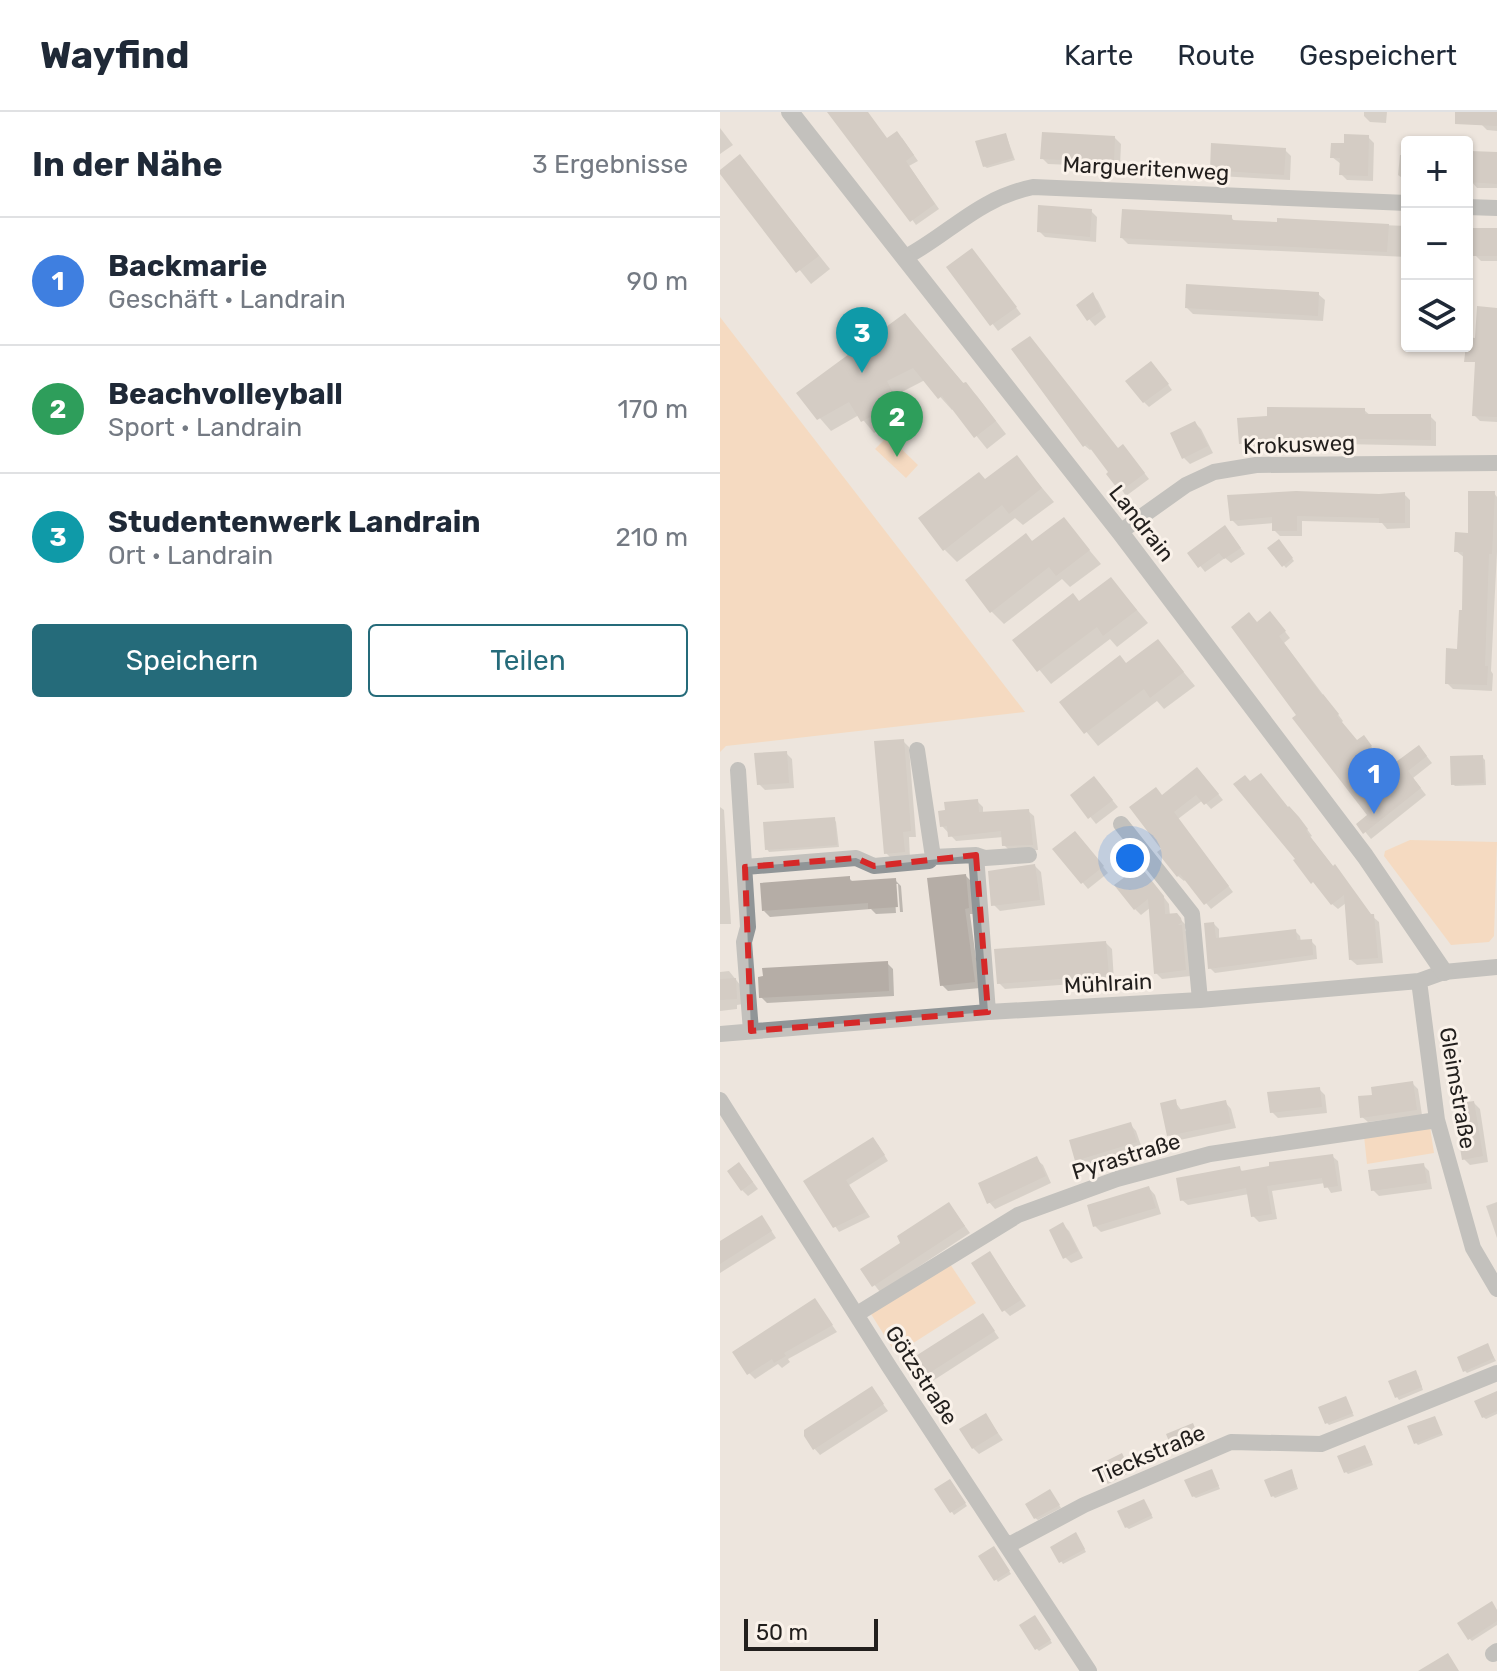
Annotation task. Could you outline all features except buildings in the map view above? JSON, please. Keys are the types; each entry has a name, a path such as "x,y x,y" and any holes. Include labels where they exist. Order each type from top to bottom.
{"street":[{"name":"Landrain","path":"790,112 1120,532 1365,856 1444,972"},
{"name":"Margueritenweg","path":"904,258 984,204 1033,187 1401,203"},
{"path":"1473,207 1497,208"},
{"name":"Krokusweg","path":"1120,532 1186,485 1214,472 1256,465 1497,463"},
{"path":"917,750 933,857"},
{"path":"738,770 748,927 744,942 751,1031"},
{"path":"1121,824 1192,914 1200,1000"},
{"path":"976,855 988,1012"},
{"path":"745,867 856,858 874,866 929,861 933,857 1029,855"},
{"name":"Mühlrain","path":"720,1034 988,1012 1200,1000 1419,981 1444,972 1497,967"},
{"name":"Gleimstraße","path":"1419,981 1437,1120 1473,1248 1497,1289"},
{"name":"Götzstraße","path":"720,1100 1089,1671"},
{"name":"Pyrastraße","path":"857,1314 1018,1215 1117,1179 1210,1154 1437,1120"},
{"name":"Tieckstraße","path":"1007,1546 1084,1505 1231,1442 1321,1444 1497,1373"}],"highlighted area":[{"path":"976,855 988,1012 751,1031 745,867 856,858 874,866"}],"shaded area":[{"path":"720,317 1025,712 726,746 720,752"},
{"path":"888,436 918,465 906,478 875,449"},
{"path":"1410,840 1497,842 1494,936 1489,942 1451,945 1384,856 1385,851"},
{"path":"1430,1127 1434,1153 1367,1164 1364,1136"},
{"path":"950,1264 976,1303 896,1354 871,1314"}],"place":[{"name":"Studentenwerk Landrain","path":"862,373"},
{"name":"Beachvolleyball","path":"897,457"},
{"name":"Backmarie","path":"1374,814"}]}
